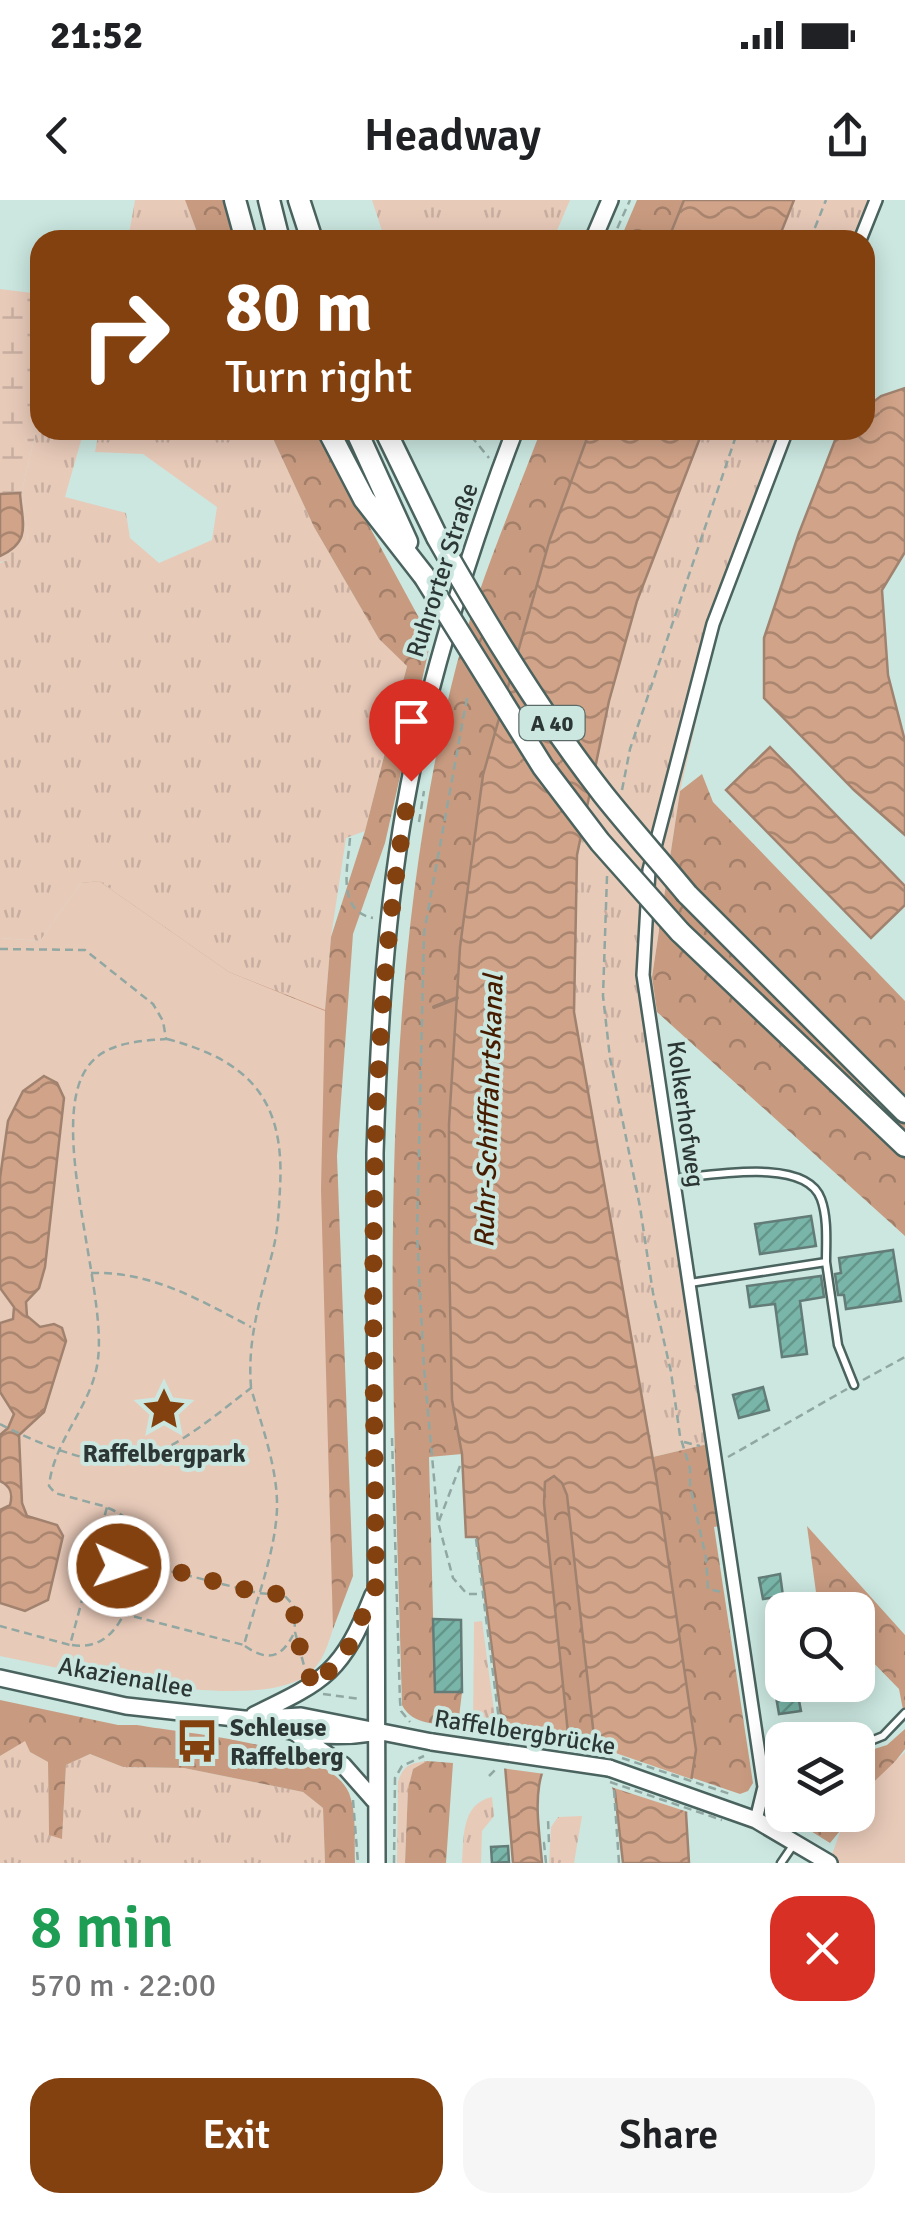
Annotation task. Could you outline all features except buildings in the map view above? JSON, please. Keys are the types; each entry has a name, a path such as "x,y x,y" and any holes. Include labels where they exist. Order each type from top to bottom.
{"highway":[{"path":"235,200 243,230"},
{"path":"269,200 276,230"},
{"path":"303,205 309,230"},
{"path":"333,440 364,499 424,576"},
{"name":"A 40","path":"361,440 424,576 544,768 600,842 680,932 905,1146"},
{"name":"A 40","path":"389,440 437,537 509,659 604,795 687,894 905,1112"}],"main road":[{"path":"597,230 610,200"},
{"name":"Ruhrorter Straße","path":"376,1863 375,1153 377,1068 389,920 416,754 438,662 459,585 512,440"},
{"path":"244,1720 313,1687 345,1655 376,1586"},
{"name":"Akazienallee","path":"0,1678 126,1706 244,1720 295,1733 347,1737 375,1732"},
{"name":"Akazienallee","path":"244,1720 302,1716 375,1732"},
{"name":"Raffelbergbrücke","path":"375,1732 609,1768 724,1814 756,1820 823,1860"},
{"path":"295,1733 342,1765 374,1800"}],"street":[{"path":"864,230 876,200"},
{"name":"Kolkerhofweg","path":"756,1820 763,1797 760,1764 643,975 649,870 713,624 784,440"}],"lane":[{"path":"673,1179 778,1172 798,1176 814,1186 821,1198 838,1346 854,1386"},
{"path":"688,1284 826,1262"},
{"path":"875,1739 905,1713"},
{"path":"760,1764 765,1763"},
{"path":"781,1863 794,1843"}],"path":[{"path":"616,230 630,200"},
{"path":"814,230 826,200"},
{"path":"474,440 484,455 502,465"},
{"path":"466,698 424,932 417,1234 438,1522 453,1578 468,1594 481,1594"},
{"path":"417,832 426,779"},
{"path":"350,838 348,902 364,916 389,920"},
{"path":"0,949 74,948 95,956 152,1004 163,1021 166,1039"},
{"path":"138,1561 138,1543 125,1516 50,1490 49,1480 58,1449 94,1378 98,1361 92,1273 74,1160 79,1086 88,1065 107,1051 132,1042 166,1039 196,1047 236,1070 262,1095 275,1116 281,1166 276,1233 252,1328 251,1388 272,1466 277,1506 244,1645"},
{"path":"92,1273 130,1275 166,1284 252,1328"},
{"path":"715,1464 905,1357"},
{"path":"2,1425 58,1449 111,1461 138,1459 166,1447 251,1388"},
{"path":"392,1434 400,1701 409,1722 429,1741 395,1778 394,1863"},
{"path":"682,1442 713,1449"},
{"path":"438,1522 460,1466"},
{"path":"70,1645 107,1507"},
{"path":"476,1539 501,1746"},
{"path":"93,1562 119,1566 138,1561 258,1593 278,1593 291,1600 295,1632 313,1687 322,1693 400,1701"},
{"path":"109,1603 119,1566"},
{"path":"84,1596 109,1603 124,1614 244,1645 259,1655 274,1656 286,1648 295,1632"},
{"path":"0,1626 83,1647 103,1641 124,1614"},
{"path":"484,1762 502,1763 488,1776"},
{"path":"342,1765 344,1781 354,1800 358,1863"},
{"path":"607,1782 724,1814"},
{"path":"614,1790 620,1863"},
{"path":"546,1863 548,1819"}],"green space":[{"path":"135,200 185,200 196,230 130,230"},
{"path":"185,200 225,200 236,230 196,230"},
{"path":"372,200 570,200 557,230 382,230"},
{"path":"637,200 684,200 672,230 624,230"},
{"path":"794,200 880,200 869,230 782,230"},
{"path":"0,289 30,293 30,440 34,440 22,490 28,541 13,559 0,562"},
{"path":"34,440 81,440 65,497 126,513 130,538 159,563 212,540 217,507 143,454 95,452 97,440 274,440 314,527 379,639 407,665 365,831 346,838 325,1011 229,972 99,881 81,883 40,941 0,938 0,563 13,558 28,541 22,490"},
{"path":"274,440 322,440 431,640 385,843 353,934 337,1156 353,1576 333,1629 312,1613 81,883 99,881 229,972 325,1010 331,937 365,831 407,666 379,639 314,527"},
{"path":"537,440 586,440 550,539 483,775 460,947 449,1124 449,1251 452,1400 462,1454 429,1457 435,1691 462,1692 458,1726 419,1720 402,1705 394,1193 398,1066 426,812 451,687 480,589"},
{"path":"699,440 789,440 718,627 680,791 652,976 716,1442 653,1457 574,1012 577,855 609,701 637,601"},
{"path":"702,774 713,802 905,1001 905,1236 657,1012 652,977 680,791"},
{"name":"Raffelbergpark","path":"99,881 229,972 325,1011 321,1189 333,1629 317,1665 307,1675 281,1686 246,1691 204,1690 112,1678 0,1656 0,938 40,941 81,883"},
{"path":"716,1442 731,1524 714,1527 753,1783 740,1794 690,1777 696,1750 653,1457"},
{"path":"554,1476 567,1495 594,1737 568,1733 544,1503 545,1482"},
{"path":"807,1526 866,1592 816,1592"},
{"path":"875,1602 905,1635 905,1720 899,1689 875,1664"},
{"path":"482,1621 496,1726 473,1726 474,1622"},
{"path":"0,1700 118,1725 254,1744 314,1763 336,1776 349,1793 355,1863 325,1863 323,1808 303,1792 184,1768 123,1767 90,1754 66,1765 62,1839 49,1835 48,1762 30,1752 25,1741 0,1756"},
{"path":"905,1729 905,1749 875,1787 875,1749 887,1745"},
{"path":"25,1740 30,1752 48,1762 49,1834 62,1838 66,1765 90,1754 123,1767 184,1768 303,1792 323,1808 325,1863 0,1863 0,1756"},
{"path":"905,1752 905,1863 829,1863 840,1832 875,1832 875,1781"},
{"path":"427,1761 413,1769 408,1789 405,1863 397,1863 398,1782 408,1766"},
{"path":"427,1761 453,1763 446,1863 405,1863 408,1789 413,1769"},
{"path":"492,1797 494,1816 482,1831 481,1863 462,1863 469,1814"},
{"path":"582,1816 574,1863 549,1863 551,1827 558,1817"},
{"path":"812,1832 839,1832 830,1843"}],"water":[{"path":"684,200 794,200 782,230 672,230"},
{"path":"905,388 905,552 882,590 888,675 905,741 905,835 854,790 764,698 764,638 799,533 835,440 875,440 875,400"},
{"name":"Ruhr-Schifffahrtskanal","path":"586,440 699,440 637,601 609,701 577,855 574,1012 657,1483 696,1750 686,1813 689,1863 623,1863 615,1792 594,1737 567,1495 554,1476 545,1482 544,1503 568,1733 555,1747 541,1777 538,1810 542,1863 513,1863 501,1716 477,1537 466,1537 462,1454 452,1400 449,1251 449,1124 460,947 483,775 550,539"},
{"path":"20,493 21,538 0,556 0,494"},
{"path":"770,747 905,886 905,905 871,938 726,790"},
{"path":"44,1076 57,1083 64,1098 45,1267 39,1288 26,1302 27,1316 40,1327 54,1324 62,1328 66,1341 44,1412 19,1435 22,1503 27,1516 57,1525 63,1536 48,1600 25,1611 0,1603 0,1510 10,1505 11,1497 9,1488 0,1481 0,1435 14,1414 0,1392 0,1323 13,1319 14,1307 0,1288 0,1178 8,1121 23,1091"}],"pier":[{"path":"498,1733 559,1741 568,1733 573,1734 545,1774 501,1768"},
{"path":"589,1736 601,1748 694,1780 691,1813 608,1786"}],"waterway":[{"path":"434,1007 457,998"}],"place":[{"name":"Raffelbergpark","path":"164,1409"},
{"name":"Schleuse Raffelberg","path":"197,1741"}],"route":[{"path":"119,1566 138,1561 258,1593 284,1594 294,1606 295,1632 313,1687 345,1655 376,1586 377,1068 389,920 411,781"}]}
